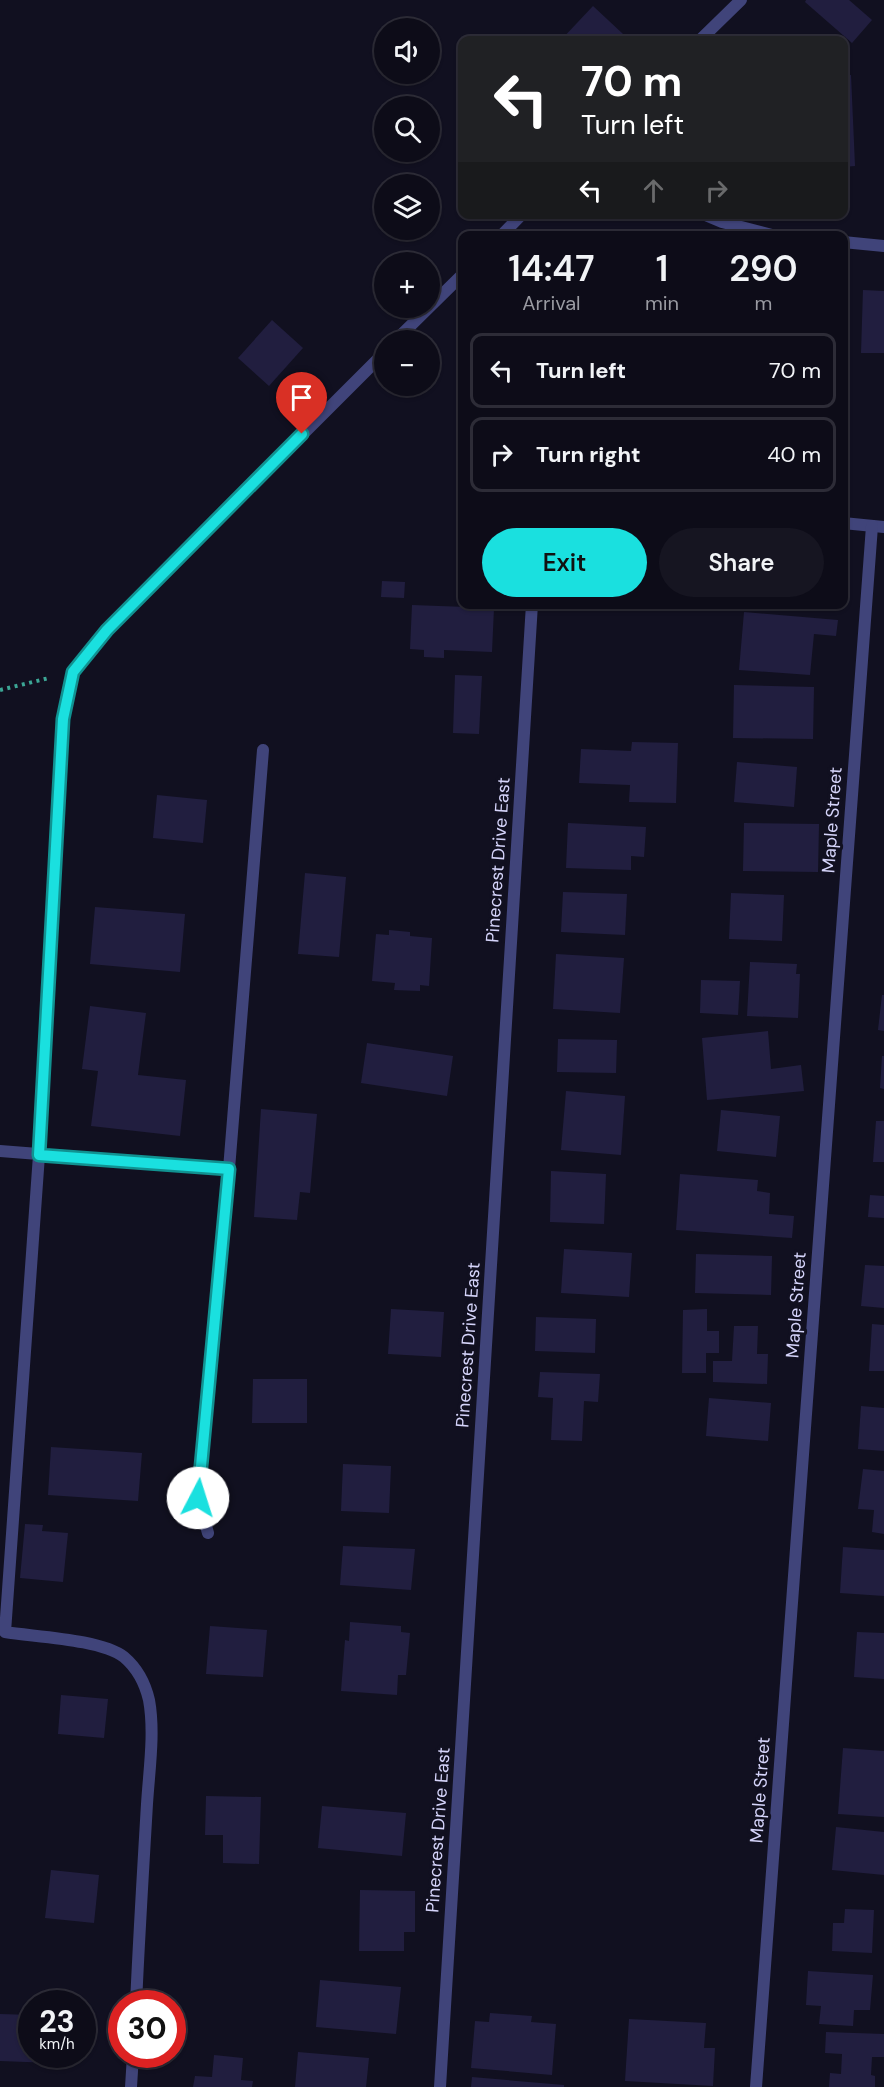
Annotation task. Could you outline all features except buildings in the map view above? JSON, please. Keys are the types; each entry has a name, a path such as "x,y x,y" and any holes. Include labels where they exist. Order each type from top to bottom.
{"street":[{"path":"704,36 741,0"},
{"path":"506,231 517,219"},
{"path":"715,219 757,231"},
{"path":"848,242 884,246"},
{"path":"406,330 458,279"},
{"path":"137,1990 150,1747 149,1701 142,1679 129,1662 110,1649 92,1644 5,1632 39,1155 63,719 73,672 107,630 374,363"},
{"path":"848,524 878,526"},
{"name":"Maple Street","path":"756,2087 878,526"},
{"name":"Pinecrest Drive East","path":"440,2087 532,609"},
{"path":"207,1533 198,1498 229,1169 263,750"},
{"path":"0,1152 229,1169"},
{"path":"131,2087 132,2068"}],"path":[{"path":"0,690 73,672"}],"route":[{"path":"198,1498 229,1169 39,1155 63,719 73,672 107,630 302,434"}]}
